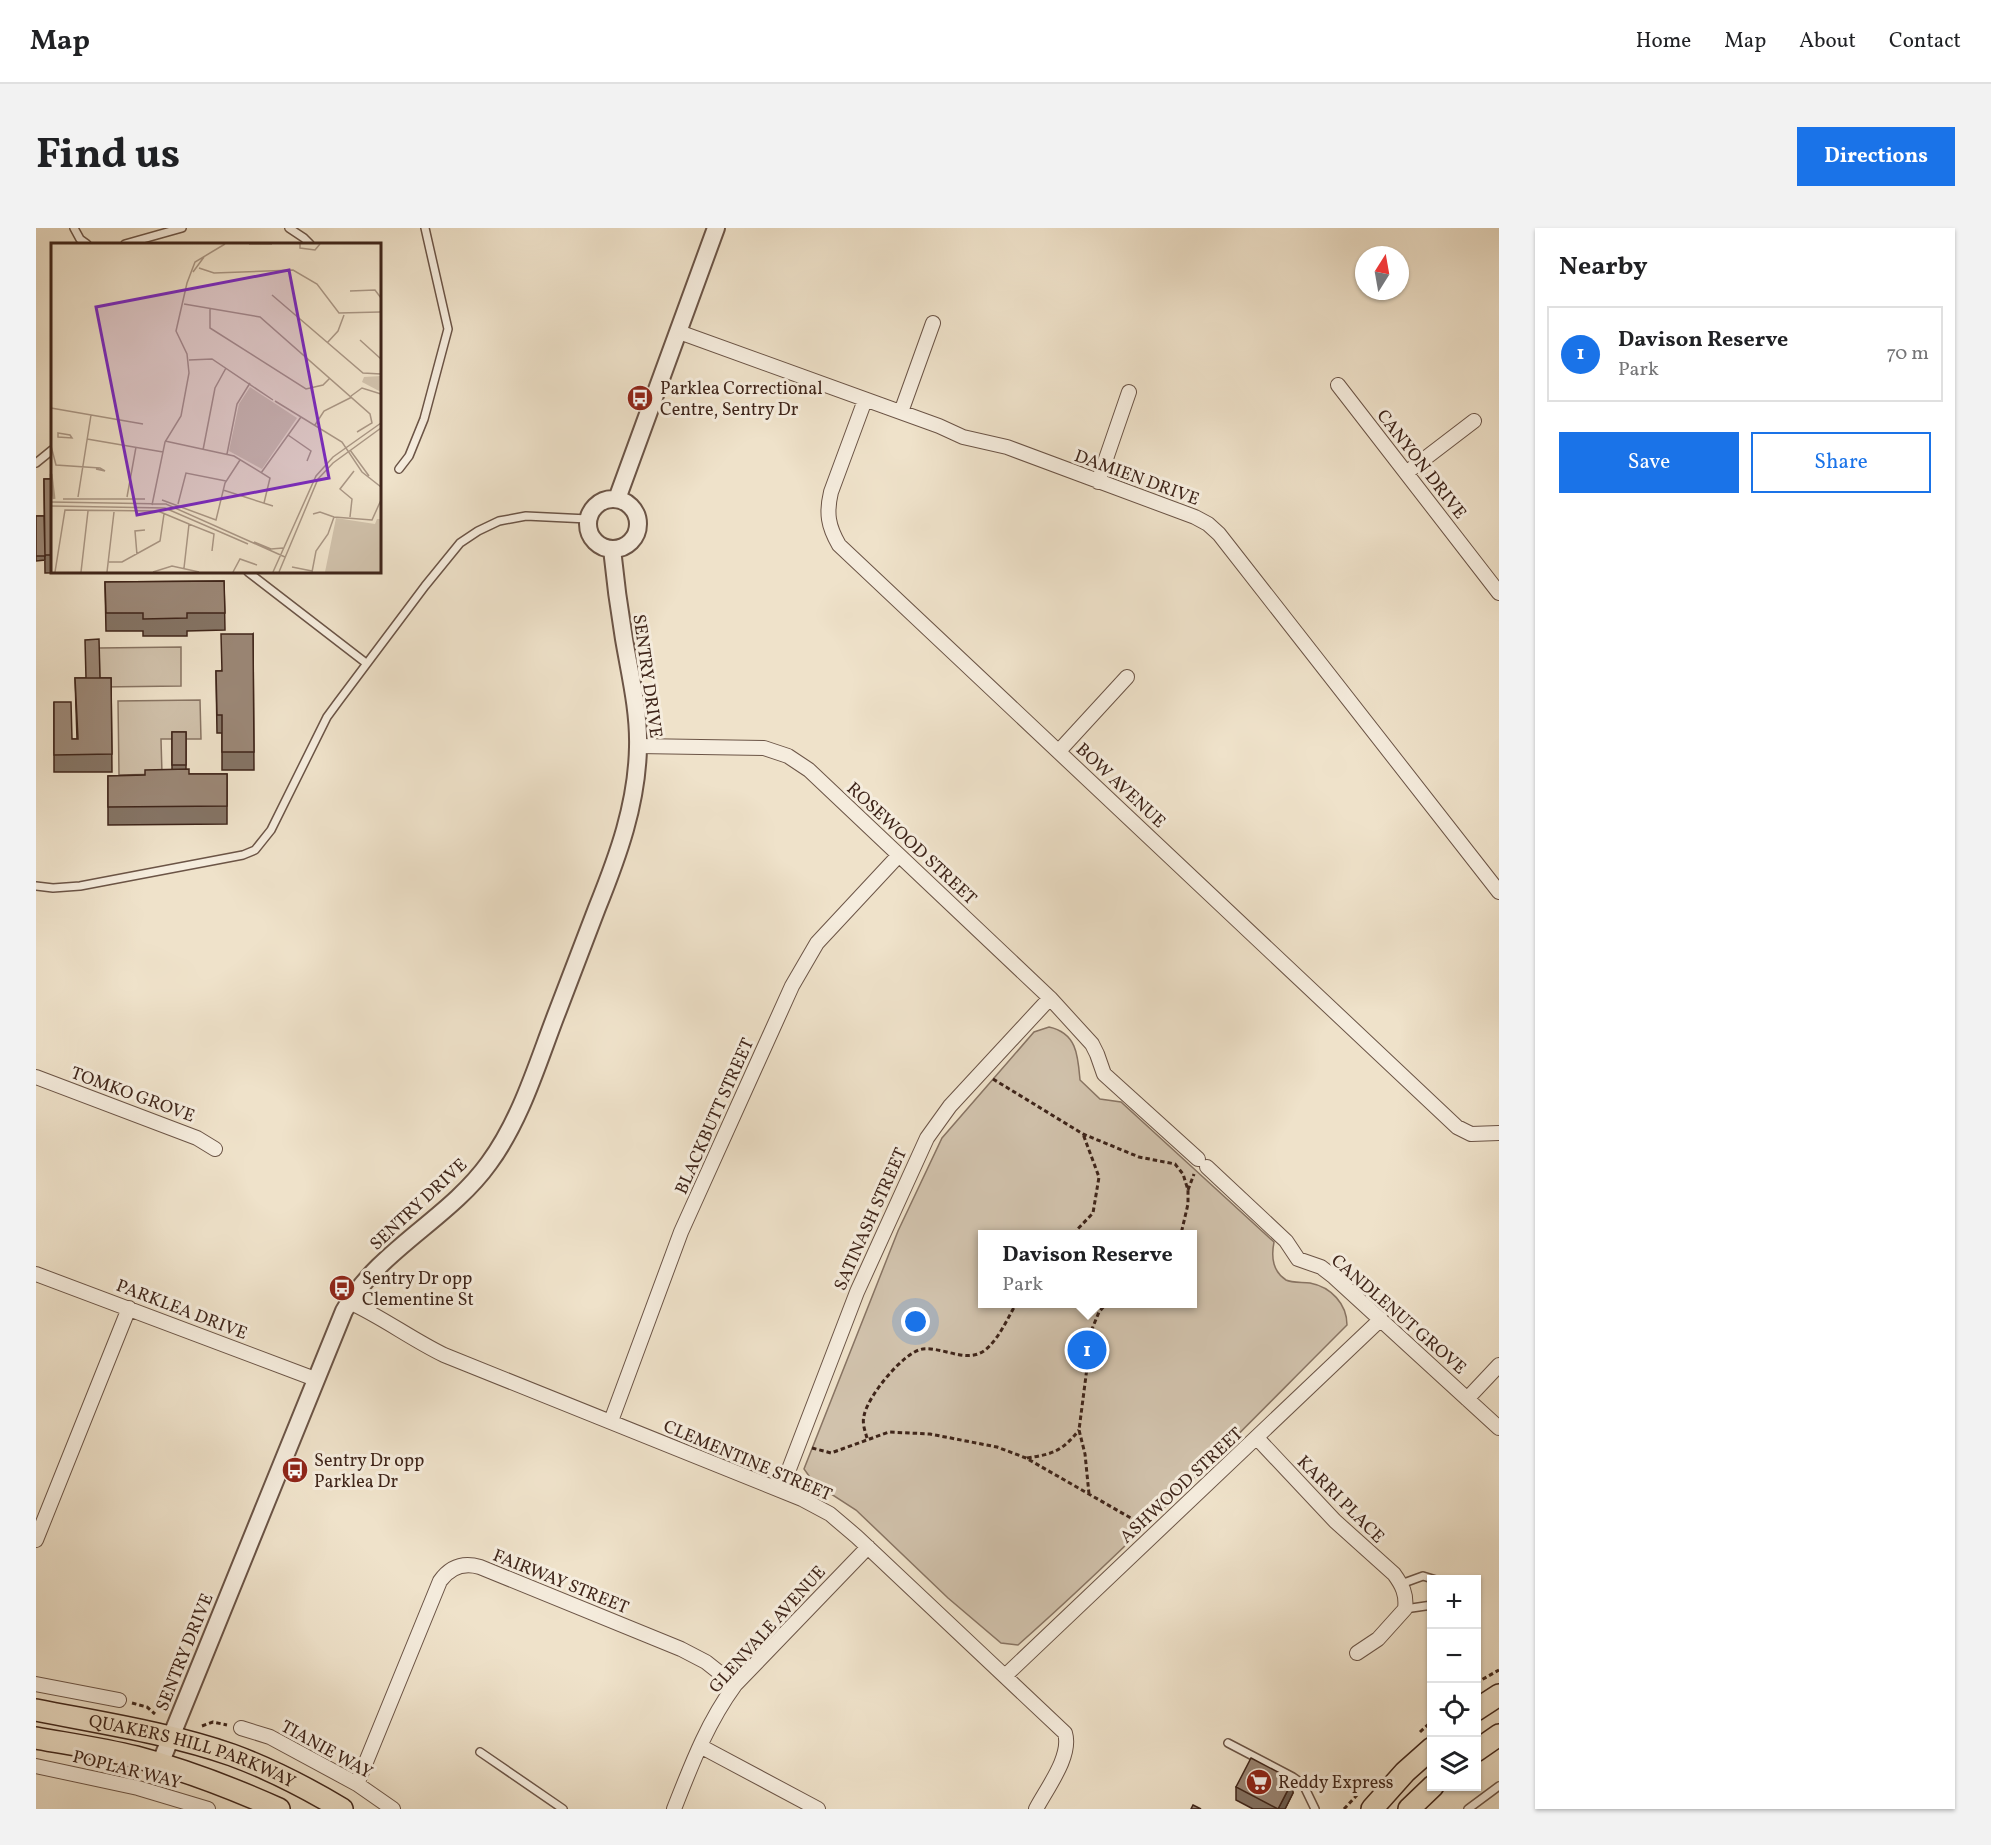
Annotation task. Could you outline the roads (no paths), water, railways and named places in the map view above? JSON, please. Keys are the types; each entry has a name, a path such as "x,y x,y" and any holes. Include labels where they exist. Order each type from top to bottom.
{"main road":[{"path":"1481,1707 1499,1695"},
{"name":"QUAKERS HILL PARKWAY","path":"36,1710 171,1737 233,1755 306,1788 342,1809"},
{"path":"1481,1747 1499,1735"},
{"name":"QUAKERS HILL PARKWAY","path":"36,1738 160,1764 203,1778 279,1809"},
{"path":"1372,1809 1405,1772 1427,1752"},
{"path":"1409,1809 1428,1791"}],"street":[{"path":"617,499 680,332 716,228"},
{"path":"901,412 933,323"},
{"name":"DAMIEN DRIVE","path":"680,332 901,412 963,437 1007,447 1194,517 1213,528 1499,892"},
{"name":"CANYON DRIVE","path":"1338,386 1499,593"},
{"path":"1098,482 1129,393"},
{"name":"BOW AVENUE","path":"865,400 831,492 828,520 831,531 839,544 1457,1127 1471,1134 1499,1133"},
{"path":"1406,473 1474,421"},
{"path":"617,499 630,506 637,519 635,535 629,543 622,547 604,548 590,535 588,519 591,511 601,501 617,499"},
{"name":"SENTRY DRIVE","path":"160,1764 338,1322 349,1302 378,1268 465,1190 488,1164 503,1142 530,1083 622,843 633,798 638,746 634,696 619,612 612,549"},
{"path":"1059,751 1127,677"},
{"name":"ROSEWOOD STREET","path":"638,746 764,748 788,756 809,770 1050,998 1092,1044 1104,1074 1286,1241 1298,1259"},
{"name":"BLACKBUTT STREET","path":"611,1421 681,1232 792,986 817,943 899,855"},
{"name":"SATINASH STREET","path":"781,1490 853,1302 916,1159 937,1122 1050,998"},
{"name":"TOMKO GROVE","path":"36,1077 197,1137 215,1149"},
{"name":"CANDLENUT GROVE","path":"1298,1259 1321,1267 1499,1428"},
{"name":"PARKLEA DRIVE","path":"36,1274 315,1379"},
{"name":"CLEMENTINE STREET","path":"349,1302 444,1354 781,1490 830,1514 1060,1727 1067,1738 1064,1757 1036,1809"},
{"path":"36,1540 129,1308"},
{"name":"ASHWOOD STREET","path":"1005,1676 1381,1319"},
{"path":"1467,1399 1499,1365"},
{"name":"KARRI PLACE","path":"1257,1438 1335,1521 1394,1574 1401,1584"},
{"name":"GLENVALE AVENUE","path":"674,1809 700,1746 717,1712 735,1686 868,1547"},
{"name":"FAIRWAY STREET","path":"357,1784 440,1581 444,1574 466,1564 480,1567 681,1649 706,1662 735,1686"},
{"path":"1357,1653 1378,1639 1405,1609 1406,1594 1401,1584"},
{"path":"36,1684 119,1700"},
{"name":"TIANIE WAY","path":"241,1728 265,1735 357,1784 393,1809"},
{"path":"700,1746 818,1809"},
{"name":"POPLAR WAY","path":"36,1766 138,1788 208,1809"}],"lane":[{"path":"74,228 80,239 86,243"},
{"path":"128,243 182,228"},
{"path":"289,228 309,243"},
{"path":"399,469 409,456 424,418 448,329 425,228"},
{"path":"36,463 51,451"},
{"path":"36,886 53,888 80,886 243,855 255,850 272,830 327,717 366,663 460,543 499,521 526,516 588,519"},
{"path":"249,573 366,663"},
{"path":"1401,1584 1423,1576 1427,1577"},
{"path":"1405,1609 1427,1606"},
{"path":"1228,1743 1303,1784 1315,1809"},
{"path":"480,1752 563,1809"},
{"path":"1468,1809 1499,1786"}],"place":[{"name":"Parklea Correctional Centre, Sentry Dr","path":"640,398"},
{"name":"Sentry Dr opp Clementine St","path":"342,1288"},
{"name":"Davison Reserve","path":"1087,1350"},
{"name":"Sentry Dr opp Parklea Dr","path":"295,1470"},
{"name":"Reddy Express","path":"1259,1782"}]}
